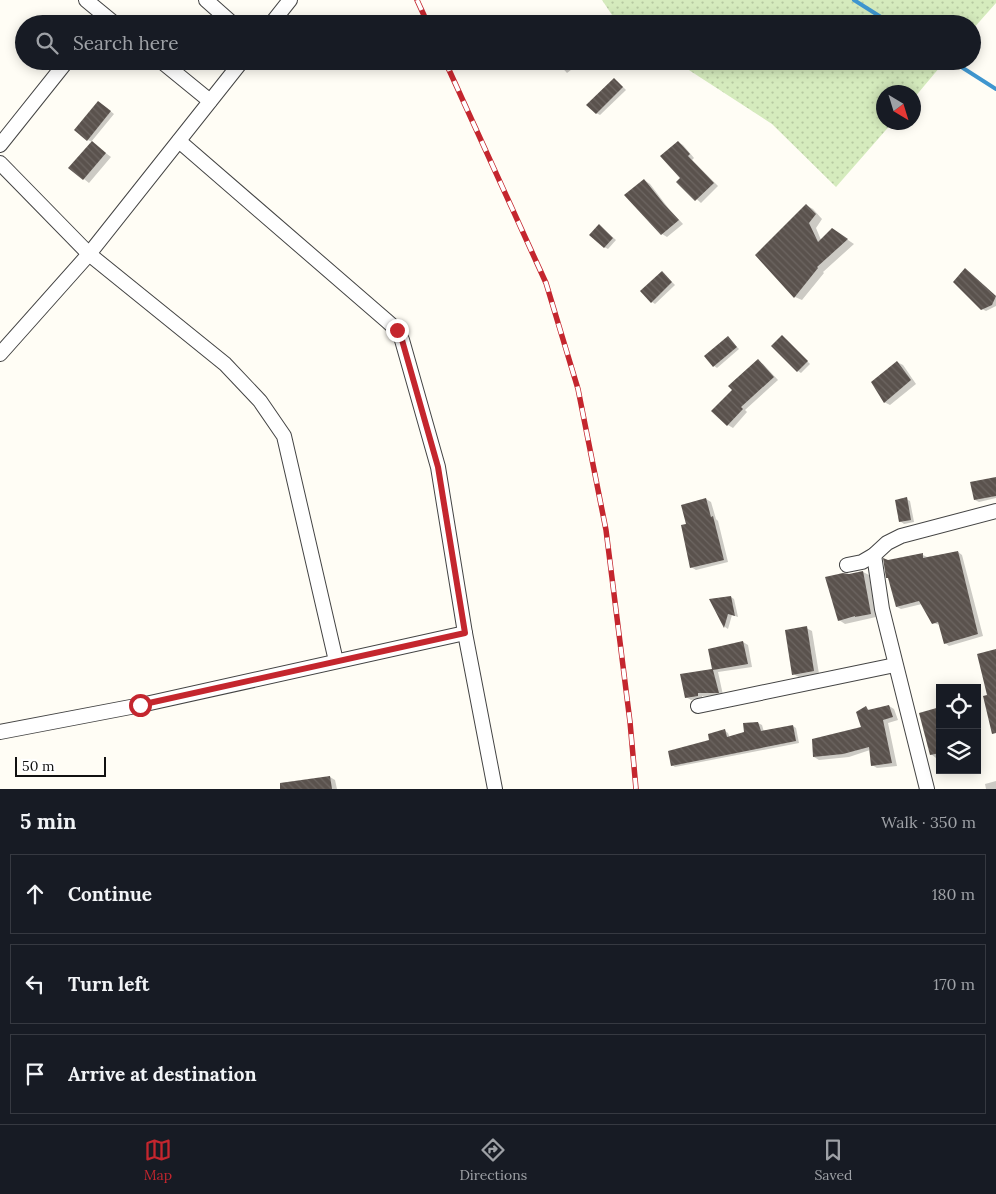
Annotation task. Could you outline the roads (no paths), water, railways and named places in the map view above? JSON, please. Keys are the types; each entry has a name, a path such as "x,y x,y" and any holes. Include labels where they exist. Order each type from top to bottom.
{"street":[{"path":"86,0 100,15"},
{"path":"206,0 223,15"},
{"path":"279,15 290,0"},
{"path":"0,146 60,70"},
{"path":"172,70 210,102"},
{"path":"0,354 89,254 235,70"},
{"path":"179,141 397,330 402,340 438,467 465,633 495,789"},
{"path":"0,163 89,254 225,364 260,402 284,436 336,662"},
{"path":"847,565 862,562 874,555 887,543 901,536 996,510"},
{"path":"874,555 882,609 927,789"},
{"path":"0,732 140,705 465,633"},
{"path":"698,706 895,665"}],"waterway":[{"path":"854,0 878,15"},
{"path":"966,70 996,89"}],"railway":[{"path":"417,0 424,15"},
{"path":"449,70 546,283 578,389 606,530 630,722 636,789"}]}
